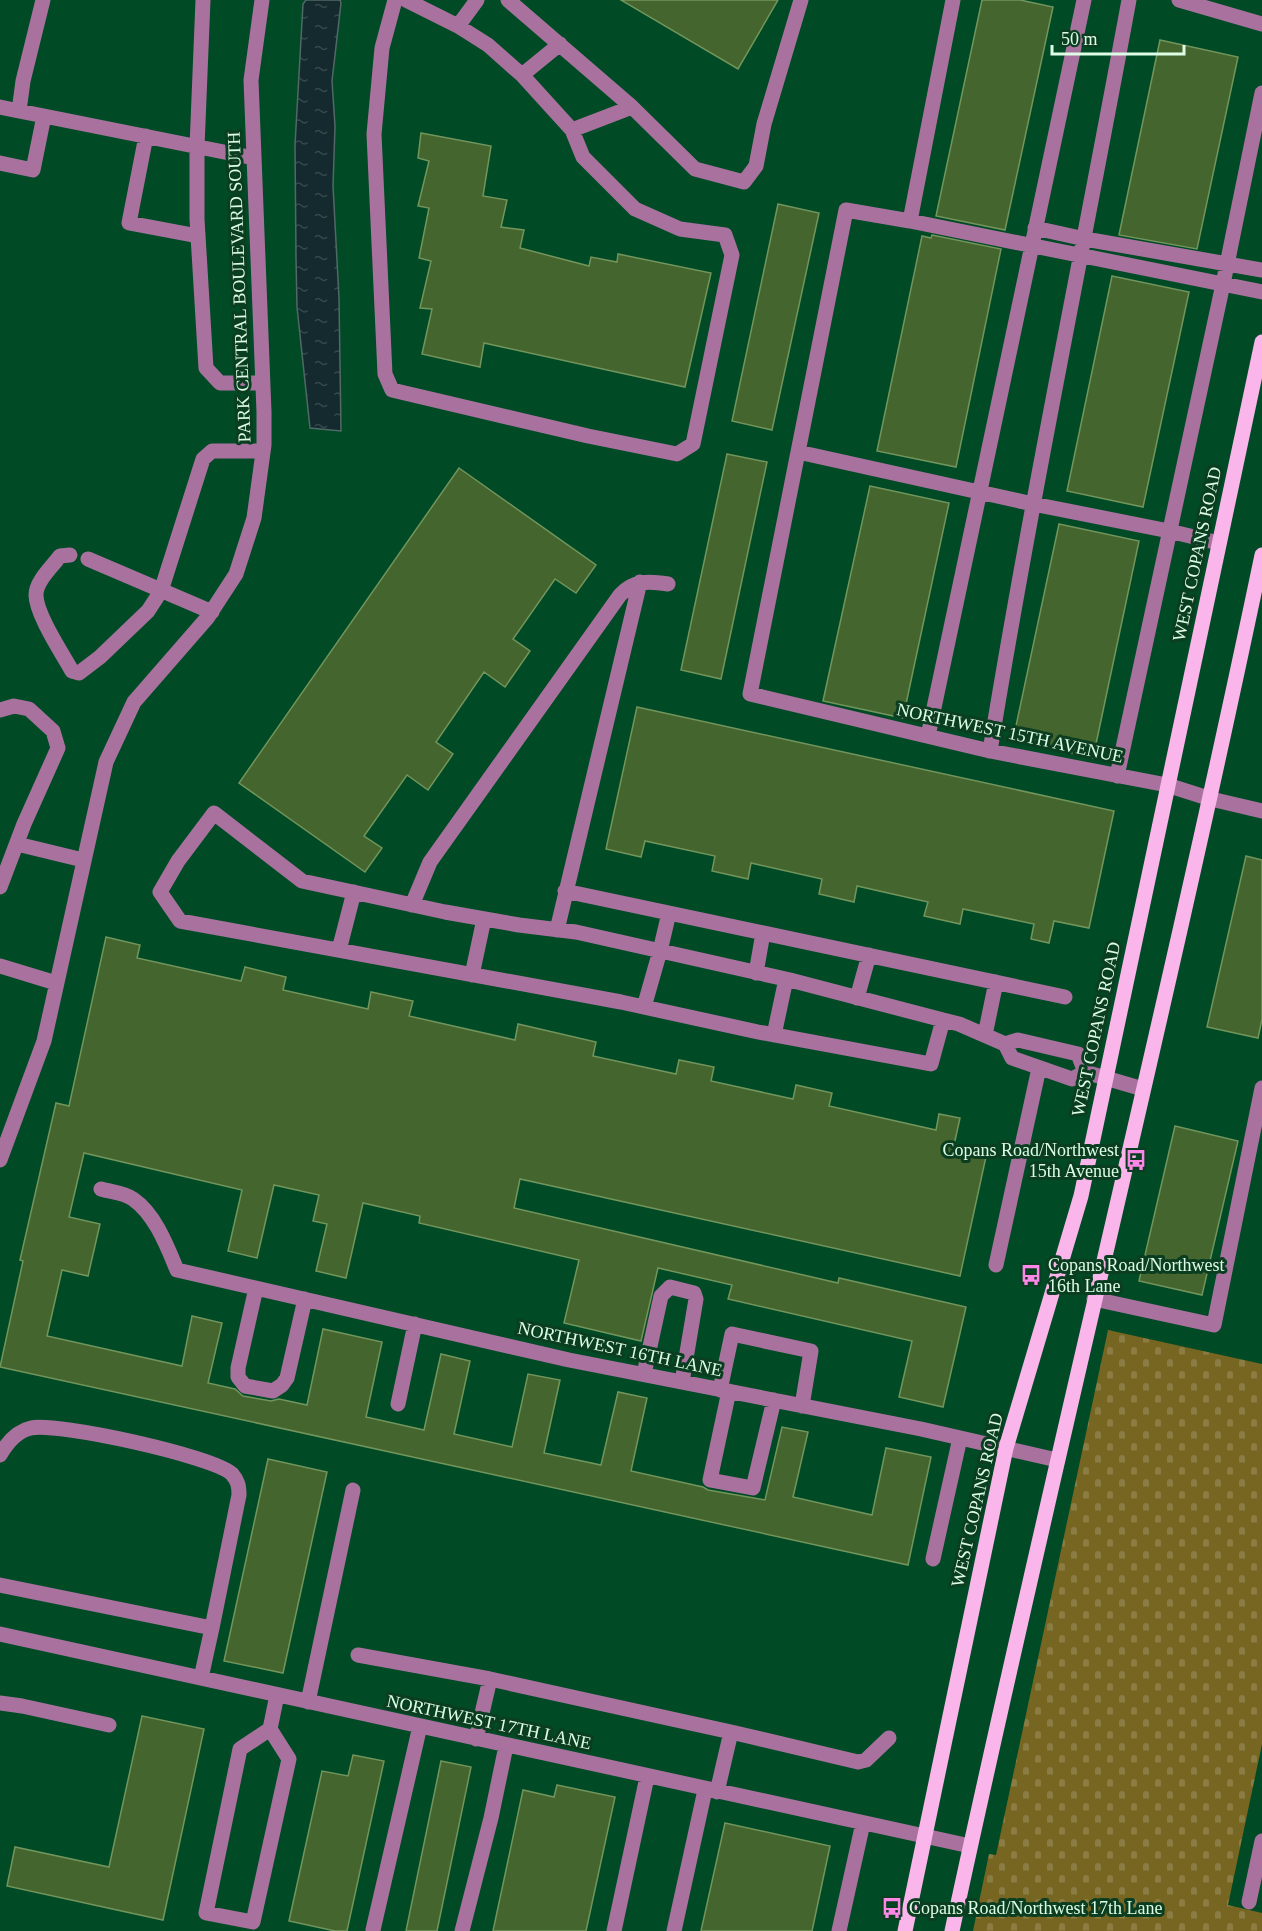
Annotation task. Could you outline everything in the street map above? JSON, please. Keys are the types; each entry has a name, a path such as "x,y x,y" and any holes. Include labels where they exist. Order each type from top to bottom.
{"main road":[{"name":"WEST COPANS ROAD","path":"905,1931 1006,1448 1081,1196 1262,342"},
{"path":"952,1931 1057,1460 1211,799 1258,590 1262,555"}],"street":[{"path":"19,111 22,81 43,0"},
{"path":"203,0 197,147 198,236 207,368 220,383 263,383"},
{"name":"PARK CENTRAL BOULEVARD SOUTH","path":"0,1160 7,1122 44,1041 106,762 134,702 212,612 236,574 255,518 263,451 263,383 251,80 262,0"},
{"path":"395,0 382,48 374,134 385,374 393,390 588,436 677,454 693,444 732,255 725,234 680,229 635,209 583,157 572,130 522,75 488,45 458,26 406,0"},
{"path":"458,26 477,0"},
{"path":"508,0 632,106 695,169 744,182 756,166 764,124 801,0"},
{"path":"910,221 953,0"},
{"path":"928,736 1084,0"},
{"path":"990,751 1014,604 1082,257 1129,0"},
{"path":"1179,0 1262,24"},
{"path":"522,75 560,44"},
{"path":"1117,776 1262,93"},
{"path":"572,130 632,106"},
{"path":"0,107 254,158"},
{"path":"0,163 33,170 44,116"},
{"path":"146,136 129,223 198,236"},
{"path":"1219,543 798,452 846,210 1262,292"},
{"path":"1035,228 1262,270"},
{"path":"70,555 60,556 41,580 36,594 39,610 72,671 79,673 100,657 148,611 160,591 203,459 212,451 263,451"},
{"name":"NORTHWEST 15TH AVENUE","path":"798,452 750,694 990,751 1167,785 1211,799 1262,811"},
{"path":"88,560 212,612"},
{"path":"557,930 640,582"},
{"path":"412,905 436,852 620,595 631,585 640,582 668,584"},
{"path":"0,710 14,706 28,709 53,731 58,748 0,887"},
{"path":"943,1020 931,1064 774,1035 644,1007 180,921 160,892 178,861 214,813 302,880 484,919 576,932 786,979 943,1020 1005,1044 1012,1058 1072,1079 1085,1072 1143,1089"},
{"path":"17,844 83,860"},
{"path":"565,891 1065,997"},
{"path":"339,950 354,892"},
{"path":"644,1007 669,913"},
{"path":"472,975 484,919"},
{"path":"756,972 763,933"},
{"path":"857,998 869,955"},
{"path":"0,966 56,983"},
{"path":"774,1035 786,979"},
{"path":"985,1035 996,982"},
{"path":"1005,1044 1018,1040 1078,1054 1085,1072"},
{"path":"996,1265 1039,1068"},
{"path":"1094,1299 1214,1325 1262,1089"},
{"name":"NORTHWEST 16TH LANE","path":"102,1189 132,1198 147,1213 166,1243 177,1270 569,1360 960,1438 1057,1460"},
{"path":"644,1374 661,1296 670,1287 694,1293 696,1299 682,1382"},
{"path":"256,1288 238,1368 238,1377 245,1386 273,1391 287,1378 305,1299"},
{"path":"398,1404 415,1324"},
{"path":"774,1400 753,1488 710,1480 732,1334 811,1351 802,1406"},
{"path":"0,1455 16,1435 31,1428 66,1429 184,1454 213,1464 230,1473 238,1482 239,1495 201,1678"},
{"path":"933,1559 960,1438"},
{"path":"308,1702 353,1490"},
{"path":"0,1585 212,1628"},
{"name":"NORTHWEST 17TH LANE","path":"0,1634 970,1846"},
{"path":"358,1655 490,1679 858,1762 866,1760 889,1738"},
{"path":"476,1739 490,1679"},
{"path":"270,1729 240,1749 206,1913 253,1922 289,1759 270,1729 277,1695"},
{"path":"0,1703 110,1725"},
{"path":"373,1930 420,1726"},
{"path":"674,1931 711,1791 730,1732"},
{"path":"462,1931 491,1818 506,1746"},
{"path":"614,1931 647,1777"},
{"path":"840,1931 863,1823"},
{"path":"1250,1902 1262,1841"}],"green space":[{"path":"1108,1330 1262,1364 1262,1744 1228,1905 1262,1913 1262,1931 973,1931 989,1854 996,1855"}],"water":[{"path":"306,0 340,0 341,3 332,81 335,126 333,186 339,298 341,431 310,428 297,307 295,145 303,4"}],"building":[{"path":"621,0 778,0 738,69"},
{"path":"982,0 1020,0 1053,7 1005,230 936,216"},
{"path":"1160,40 1238,57 1197,249 1119,235"},
{"path":"421,133 491,146 483,196 507,200 501,227 524,230 520,248 589,266 591,257 617,262 618,254 711,273 685,387 484,343 480,367 422,354 432,309 420,308 431,261 419,258 429,208 418,206 429,161 418,158"},
{"path":"778,204 819,213 772,430 732,421"},
{"path":"932,235 1001,249 956,467 877,451 922,236 931,238"},
{"path":"1112,276 1189,292 1143,507 1067,491"},
{"path":"727,454 767,462 721,679 681,670"},
{"path":"459,468 596,565 576,593 555,579 513,639 530,651 505,687 484,672 436,742 453,754 428,790 407,775 364,836 382,848 365,872 239,783"},
{"path":"870,486 949,503 903,718 823,701"},
{"path":"1059,524 1139,541 1093,758 1013,740"},
{"path":"637,707 1114,811 1089,928 1054,921 1049,943 1031,939 1034,924 963,909 960,924 924,916 928,902 857,886 854,902 819,894 822,879 751,863 748,879 712,871 715,856 645,841 641,857 606,849"},
{"path":"1246,856 1262,860 1262,1019 1258,1038 1207,1027"},
{"path":"106,937 140,945 137,958 241,981 245,967 286,977 283,990 368,1009 371,992 413,1001 409,1016 515,1040 518,1024 596,1042 593,1056 676,1074 679,1060 714,1067 711,1081 793,1099 796,1085 832,1093 829,1106 936,1130 939,1114 960,1118 954,1145 987,1152 960,1276 520,1179 514,1208 838,1283 839,1278 966,1307 943,1407 899,1397 912,1341 728,1299 732,1285 658,1268 641,1341 564,1323 579,1260 419,1223 420,1216 363,1203 346,1278 316,1271 327,1224 313,1221 319,1195 274,1185 257,1258 228,1251 242,1190 84,1153 69,1217 100,1224 88,1276 62,1270 47,1336 182,1366 192,1316 222,1323 208,1383 235,1389 243,1396 271,1401 279,1399 307,1405 323,1329 382,1342 366,1417 424,1430 441,1354 470,1361 454,1434 512,1447 528,1374 560,1380 544,1453 601,1465 618,1392 647,1398 631,1471 708,1490 765,1500 782,1427 808,1432 793,1497 872,1515 886,1448 931,1457 908,1565 0,1367 23,1261 20,1260 56,1103 69,1106"},
{"path":"1175,1126 1238,1141 1202,1295 1139,1281"},
{"path":"268,1459 327,1472 283,1673 224,1661"},
{"path":"142,1716 204,1729 163,1920 7,1886 15,1847 109,1867"},
{"path":"353,1755 384,1761 347,1931 335,1931 289,1921 322,1771 348,1776"},
{"path":"441,1761 471,1767 437,1931 406,1931"},
{"path":"557,1785 615,1797 586,1931 493,1931 523,1790 554,1797"},
{"path":"725,1823 830,1846 812,1931 701,1931"}],"place":[{"name":"Copans Road/Northwest 15th Avenue","path":"1136,1160"},
{"name":"Copans Road/Northwest 16th Lane","path":"1031,1275"},
{"name":"Copans Road/Northwest 17th Lane","path":"892,1908"}]}
